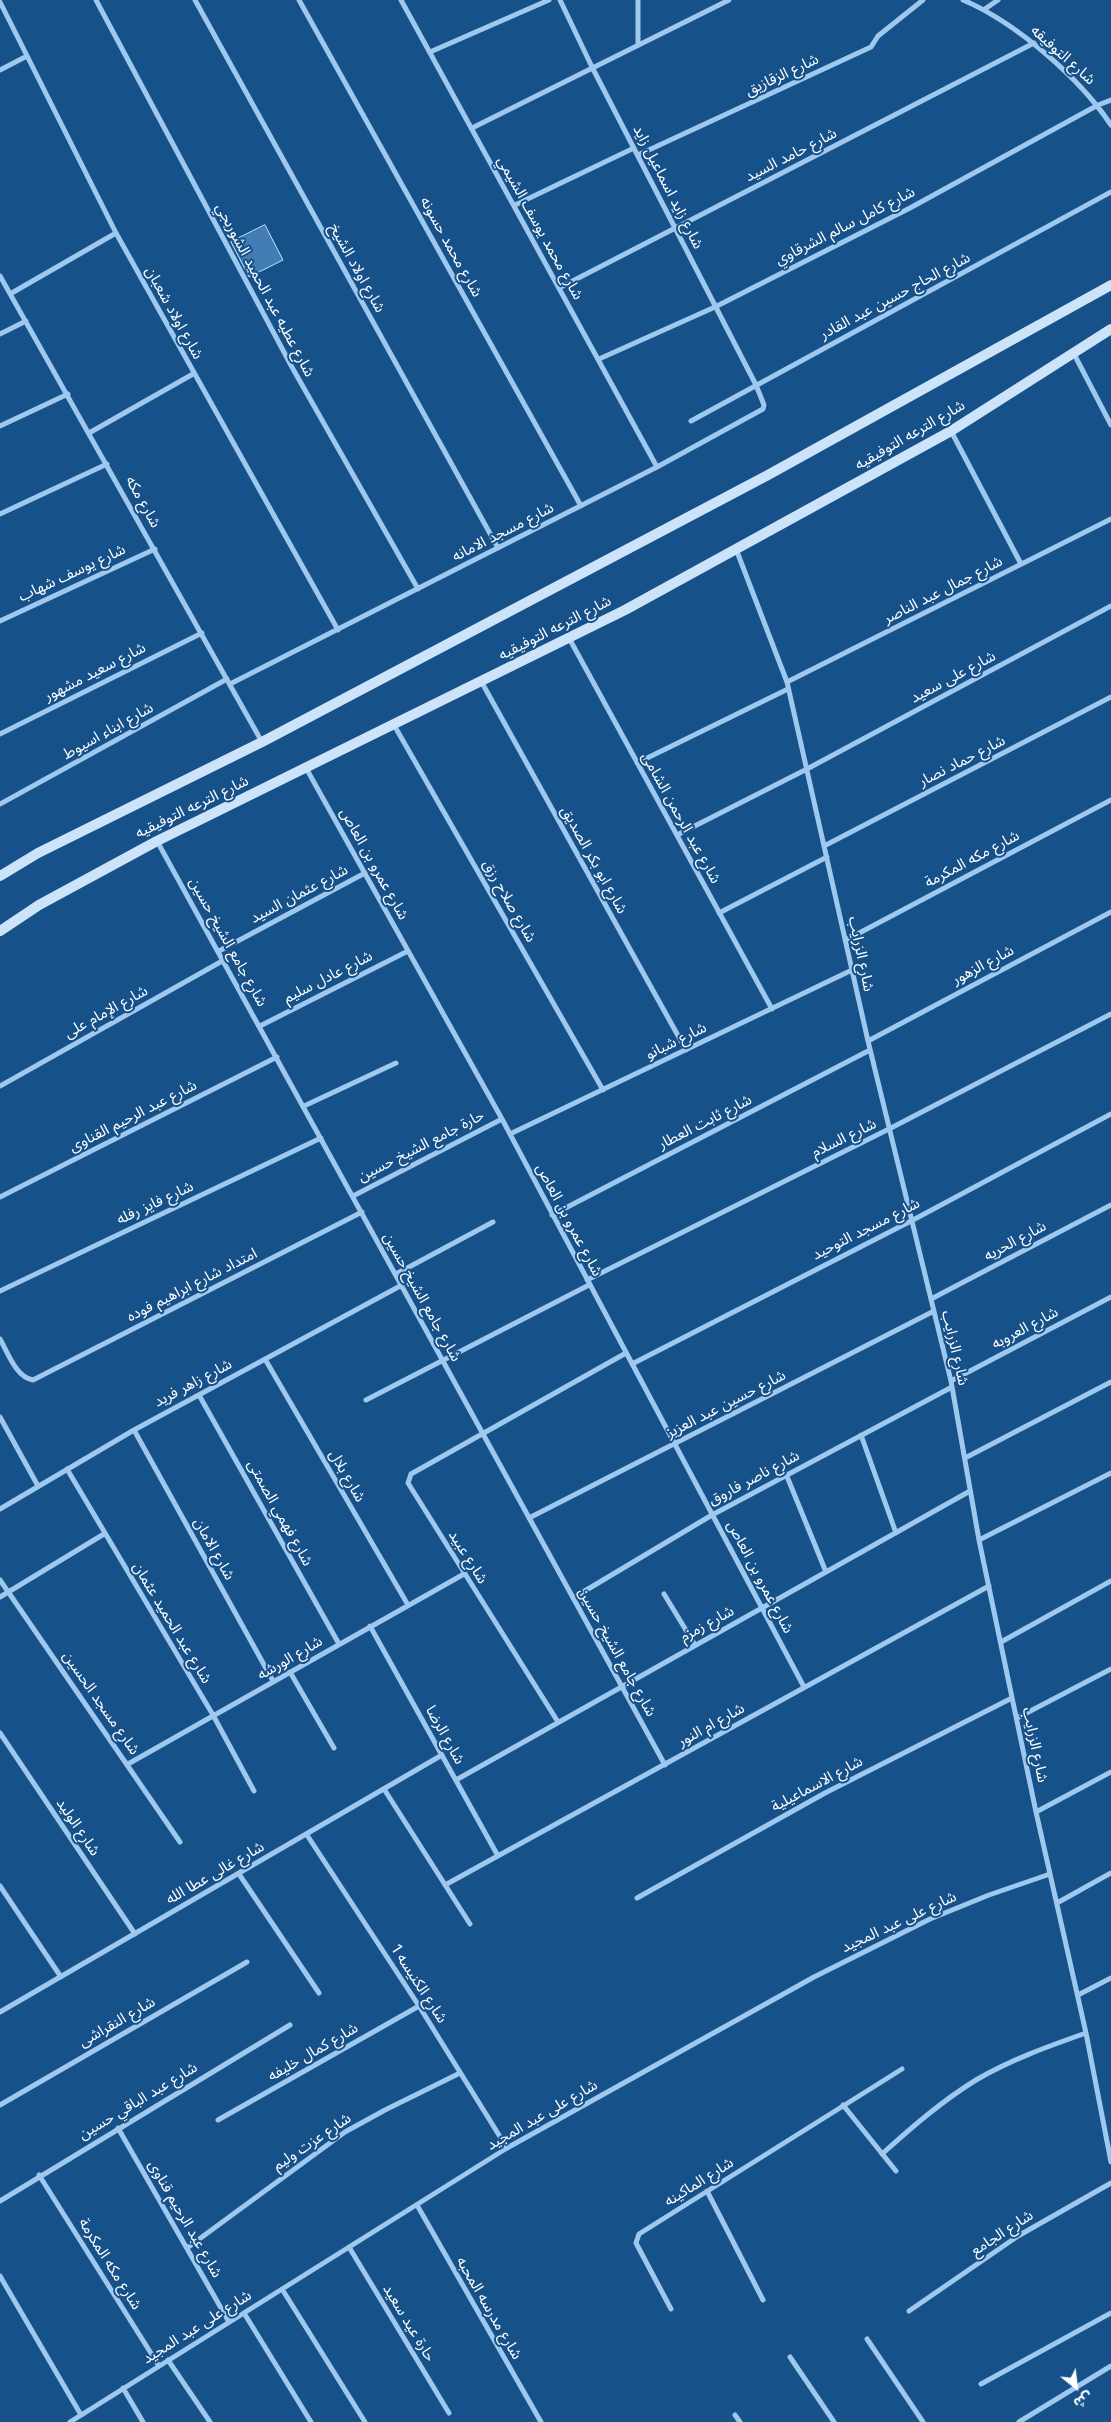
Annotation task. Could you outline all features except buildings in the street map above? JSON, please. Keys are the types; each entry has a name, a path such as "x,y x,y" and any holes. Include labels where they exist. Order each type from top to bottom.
{"main road":[{"name":"شارع الترعه التوفيقيه","path":"0,876 38,853 262,742 768,475 1111,286"},
{"name":"شارع الترعه التوفيقيه","path":"0,930 56,895 157,841 569,638 736,549 951,431 1111,329"}],"street":[{"name":"شارع عطيه عبد الحميد الشوربجي","path":"96,0 293,369 418,589"},
{"name":"شارع اولاد الشيخ","path":"195,0 498,548"},
{"name":"شارع محمد حسونه","path":"299,0 581,506"},
{"name":"شارع محمد يوسف الشيمي","path":"401,0 658,467"},
{"path":"430,52 549,0"},
{"name":"شارع زايد اسماعيل زايد","path":"560,0 592,67 756,386"},
{"path":"638,0 638,45"},
{"path":"472,128 729,0"},
{"name":"شارع الزقازيق","path":"638,156 871,47 878,36 923,0"},
{"name":"شارع التوفيقه","path":"962,0 985,9 1034,43 1098,105 1111,125"},
{"path":"985,9 998,0"},
{"name":"شارع اولاد شعبان","path":"0,2 116,233 193,374 338,630"},
{"name":"شارع حامد السيد","path":"559,288 676,230 1034,43"},
{"path":"0,70 27,56"},
{"name":"شارع كامل سالم الشرقاوي","path":"599,359 715,307 910,208 1098,105 1111,100"},
{"path":"515,205 634,148"},
{"name":"شارع الحاج حسين عبد القادر","path":"691,421 1111,192"},
{"path":"10,294 116,233"},
{"name":"شارع مكه","path":"0,276 262,742"},
{"path":"0,334 26,322"},
{"path":"1073,352 1111,425"},
{"path":"89,433 193,374"},
{"name":"شارع مسجد الامانه","path":"229,681 338,630 658,467 762,409 764,405 756,386"},
{"path":"0,426 68,394"},
{"path":"951,431 1021,564"},
{"path":"0,514 107,464"},
{"name":"شارع جمال عبد الناصر","path":"787,682 1111,519"},
{"name":"شارع يوسف شهاب","path":"0,620 155,549"},
{"name":"شارع الزرايب","path":"736,549 787,682 870,1050 913,1220 951,1384 979,1540 1036,1812 1078,1995 1111,2162"},
{"name":"شارع على سعيد","path":"677,835 807,769 1111,606"},
{"name":"شارع سعيد مشهور","path":"0,734 202,633"},
{"name":"شارع عبد الرحمن الشامى","path":"569,638 772,1009"},
{"name":"شارع ابناء اسيوط","path":"0,804 229,681"},
{"name":"شارع ابو بكر الصديق","path":"481,681 686,1050"},
{"path":"637,763 788,689"},
{"name":"شارع حماد نصار","path":"824,846 1111,698"},
{"name":"شارع صلاح رزق","path":"394,724 603,1090"},
{"name":"شارع عمرو بن العاص","path":"306,768 502,1119 804,1687"},
{"name":"شارع مكه المكرمة","path":"846,940 1111,800"},
{"name":"شارع جامع الشيخ حسين","path":"157,841 665,1765"},
{"path":"719,913 827,857"},
{"name":"شارع عثمان السيد","path":"219,951 365,873"},
{"name":"شارع الزهور","path":"868,1041 1111,912"},
{"name":"شارع عادل سليم","path":"260,1026 408,951"},
{"name":"شارع الإمام على","path":"0,1086 224,960"},
{"name":"شارع شبانو","path":"510,1134 852,970"},
{"name":"شارع السلام","path":"588,1282 1111,1014"},
{"name":"شارع ثابت العطار","path":"552,1215 870,1050"},
{"name":"شارع عبد الرحيم القناوى","path":"0,1198 277,1057"},
{"path":"304,1106 396,1063"},
{"name":"شارع مسجد التوحيد","path":"632,1364 913,1220 1111,1114"},
{"name":"حارة جامع الشيخ حسين","path":"353,1196 502,1119"},
{"name":"شارع فايز رفله","path":"0,1291 321,1138"},
{"name":"شارع الحريه","path":"931,1299 1111,1204"},
{"name":"امتداد شارع ابراهيم فوده","path":"2,1346 23,1376 33,1380 362,1212"},
{"path":"396,1274 493,1222"},
{"path":"366,1400 588,1282"},
{"name":"شارع زاهر فريد","path":"0,1509 134,1430 402,1285"},
{"name":"شارع العروبه","path":"951,1384 1111,1297"},
{"name":"شارع حسين عبد العزيز","path":"530,1518 934,1311"},
{"path":"0,1339 2,1346"},
{"path":"483,1433 626,1353"},
{"name":"شارع بلال","path":"265,1359 408,1605"},
{"path":"965,1458 1111,1382"},
{"name":"شارع ناصر فاروق","path":"573,1598 712,1515 951,1384"},
{"name":"شارع فهمي الصمتى","path":"199,1395 339,1644"},
{"path":"0,1417 38,1486"},
{"name":"شارع الامان","path":"134,1430 273,1681"},
{"name":"شارع عبيد","path":"483,1433 411,1474 408,1478 408,1483 558,1722"},
{"path":"861,1435 896,1533"},
{"name":"شارع عبد الحميد عثمان","path":"67,1468 104,1534 213,1715 254,1791"},
{"path":"979,1540 1111,1473"},
{"path":"786,1474 826,1572"},
{"name":"شارع زمزم","path":"456,1780 970,1490"},
{"path":"0,1597 104,1534"},
{"name":"شارع الورشه","path":"128,1764 464,1574"},
{"name":"شارع مسجد الحسين","path":"0,1580 180,1842"},
{"path":"1001,1642 1111,1581"},
{"name":"شارع ام النور","path":"445,1885 989,1586"},
{"path":"664,1594 695,1645"},
{"name":"شارع الرضا","path":"370,1626 498,1856"},
{"path":"1017,1718 1111,1669"},
{"path":"290,1672 334,1748"},
{"name":"شارع الاسماعيلية","path":"637,1898 825,1793 1012,1698"},
{"name":"شارع الوليد","path":"0,1733 135,1934"},
{"name":"شارع غالى عطا الله","path":"0,2012 442,1755"},
{"path":"1036,1812 1111,1772"},
{"path":"384,1789 470,1924"},
{"name":"شارع الكنيسه 1","path":"307,1835 420,2006 507,2148"},
{"path":"1057,1903 1111,1873"},
{"path":"239,1874 319,1993"},
{"name":"شارع على عبد المجيد","path":"70,2422 507,2148 871,1946 989,1895 1050,1874"},
{"path":"0,1886 61,1977"},
{"name":"شارع النقراشى","path":"0,2104 247,1962"},
{"path":"1078,1995 1111,1978"},
{"name":"شارع كمال خليفه","path":"218,2120 420,2006"},
{"name":"شارع عبد الباقي حسين","path":"0,2201 39,2175 290,2025"},
{"path":"882,2154 927,2114 977,2080 1030,2053 1086,2033"},
{"name":"شارع الماكينه","path":"670,2309 636,2243 636,2237 902,2069"},
{"name":"شارع عزت وليم","path":"187,2248 345,2132 460,2073"},
{"path":"843,2106 896,2171"},
{"name":"شارع عبد الرحيم قناوى","path":"118,2128 229,2322"},
{"name":"شارع مكه المكرمة","path":"39,2175 159,2366"},
{"name":"شارع الجامع","path":"909,2310 1018,2236 1111,2183"},
{"path":"707,2191 763,2300"},
{"name":"شارع مدرسه المحبه","path":"416,2205 542,2422"},
{"name":"حارة عيد سعيد","path":"349,2247 449,2413"},
{"path":"0,2276 81,2415"},
{"path":"282,2289 365,2422"},
{"path":"244,2313 311,2422"},
{"path":"981,2384 1111,2314"},
{"path":"867,2339 923,2422"},
{"path":"790,2357 834,2422"},
{"path":"168,2360 210,2422"},
{"path":"1019,2422 1111,2366"},
{"path":"123,2388 143,2422"},
{"path":"735,2415 740,2422"}]}
